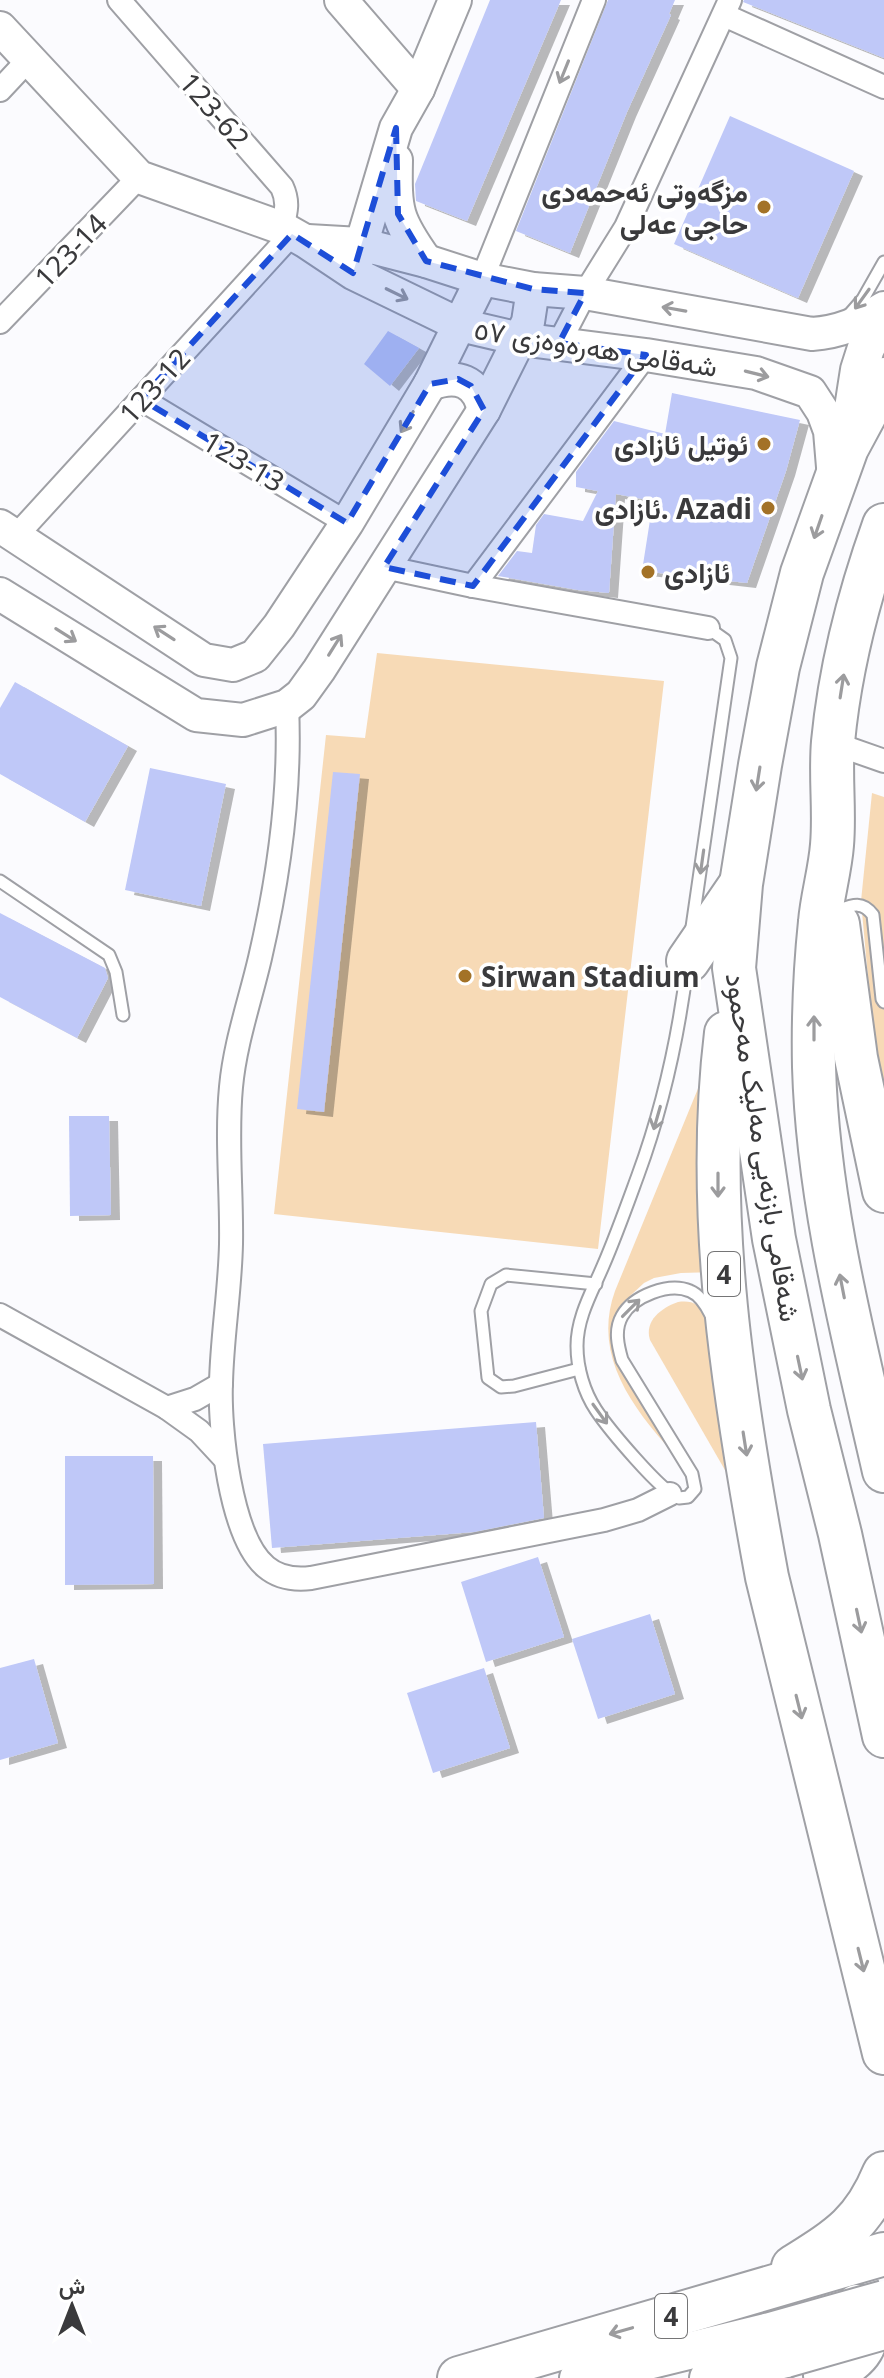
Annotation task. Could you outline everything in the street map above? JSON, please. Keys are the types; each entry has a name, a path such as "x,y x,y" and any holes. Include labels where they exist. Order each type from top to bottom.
{"highway":[{"name":"شەقامی بازنەیی مەلیک مەحمود","path":"884,379 840,464 802,573 778,667 741,884 734,968 774,1239 809,1410 840,1534 884,1736"},
{"name":"شەقامی بازنەیی مەلیک مەحمود","path":"884,525 849,640 833,743 832,846 820,923 814,996 818,1123 832,1237 884,1471"},
{"path":"832,846 836,911 856,1058 884,1191"},
{"path":"688,961 741,884"},
{"name":"4","path":"734,968 723,1052 718,1156 718,1216 733,1359 767,1577 884,2053"},
{"path":"755,2291 845,2233 869,2204 884,2173"},
{"name":"4","path":"459,2378 884,2254"},
{"path":"755,2291 825,2286 847,2295 856,2303 866,2330 863,2348 852,2362 798,2361"},
{"path":"798,2361 884,2363"}],"main road":[{"path":"840,464 859,370 866,348 884,314"},
{"path":"578,2378 798,2361 884,2299"},
{"path":"708,2378 798,2361 884,2331"}],"street":[{"name":"123-62","path":"119,0 282,187 293,234"},
{"path":"341,0 418,89"},
{"path":"356,259 396,128 418,89 455,0"},
{"path":"8,531 204,660 233,665 255,656 279,626 347,523 430,384 482,279 594,0"},
{"path":"559,343 585,293 626,227 727,8 884,87"},
{"name":"شەقامی هەرەوەزی ٥٧","path":"0,28 139,177 356,259 460,325 520,339 756,373 810,392 823,412 840,464"},
{"path":"0,90 29,59"},
{"path":"396,128 395,196 398,214 405,232 426,261"},
{"name":"123-14","path":"0,322 139,177"},
{"name":"123-12","path":"8,531 141,399 293,234"},
{"name":"شەقامی هەرەوەزی ٥٧","path":"356,259 426,261 482,279 533,289 585,293 812,334 834,332 860,323 884,308"},
{"path":"0,594 196,715 243,720 287,706 301,695 319,670 484,410 528,322 533,289"},
{"path":"473,586 646,355"},
{"path":"430,384 444,379 458,379 481,396 484,410"},
{"name":"123-13","path":"141,399 347,523"},
{"path":"384,567 708,628"},
{"path":"287,706 289,756 277,864 261,956 235,1059 231,1089 231,1244 221,1384 225,1459 240,1519 256,1557 274,1573 298,1579 613,1518 670,1494"},
{"path":"833,743 884,761"},
{"path":"0,1315 167,1408 199,1431 225,1459"},
{"path":"167,1408 195,1399 221,1384"}],"lane":[{"path":"834,332 863,299 884,262"},
{"path":"708,628 725,640 731,658 674,1049 660,1107 637,1178 581,1316 577,1346 579,1369 596,1410 639,1463 670,1494 679,1498 686,1498 694,1491 695,1483 622,1360 618,1345 622,1316 639,1299 649,1294 669,1289 691,1291 705,1303 733,1359"},
{"path":"0,881 109,955 116,972 123,1015"},
{"path":"836,911 856,904 867,907 873,915 884,1002"},
{"path":"579,1369 501,1387 488,1378 481,1311 491,1284 506,1275 596,1284"}],"highlighted area":[{"path":"396,128 398,214 426,261 533,289 585,293 559,343 646,355 473,586 384,567 484,410 471,386 458,379 430,384 347,523 141,399 292,234 353,273"}],"shaded area":[{"name":"Sirwan Stadium","path":"377,653 664,681 598,1249 274,1214 326,735 365,738"},
{"path":"872,793 884,797 884,1097 877,1076 861,901"},
{"path":"713,1052 716,1272 681,1273 644,1283 630,1296 625,1306 620,1346 694,1476 658,1436 627,1392 609,1344 609,1318 615,1291"},
{"path":"678,1302 695,1304 707,1316 748,1510 650,1340 649,1327 655,1316"}],"building":[{"path":"490,0 561,0 467,221 416,201 415,184"},
{"path":"608,0 675,0 570,253 516,231"},
{"path":"884,0 884,58 743,2"},
{"name":"مزگەوتی ئەحمەدی حاجی عەلی","path":"730,116 854,171 798,298 674,244"},
{"path":"388,331 419,348 390,386 364,364"},
{"path":"672,393 800,420 786,471 747,583 642,571 653,501 616,494 609,593 498,576 517,551 532,553 536,525 544,514 583,521 598,491 576,487 576,472 614,421 665,434"},
{"path":"15,682 128,746 85,822 0,774 0,708"},
{"path":"150,768 226,784 201,906 125,890"},
{"path":"333,772 360,774 324,1112 297,1109"},
{"path":"0,913 105,968 108,978 77,1038 0,997"},
{"path":"69,1116 109,1116 111,1215 70,1216"},
{"path":"536,1422 544,1518 474,1532 272,1548 263,1444"},
{"path":"65,1456 153,1456 154,1584 65,1585"},
{"path":"538,1557 564,1637 486,1662 461,1582"},
{"path":"650,1614 675,1694 598,1719 572,1639"},
{"path":"34,1659 58,1743 0,1760 0,1668"},
{"path":"484,1668 510,1748 433,1773 407,1693"}],"place":[{"name":"مزگەوتی ئەحمەدی حاجی عەلی","path":"764,207"},
{"name":"ئوتیل ئازادی","path":"764,444"},
{"name":"ئازادى. Azadi","path":"768,508"},
{"name":"ئازادی","path":"648,572"},
{"name":"Sirwan Stadium","path":"465,976"}]}
